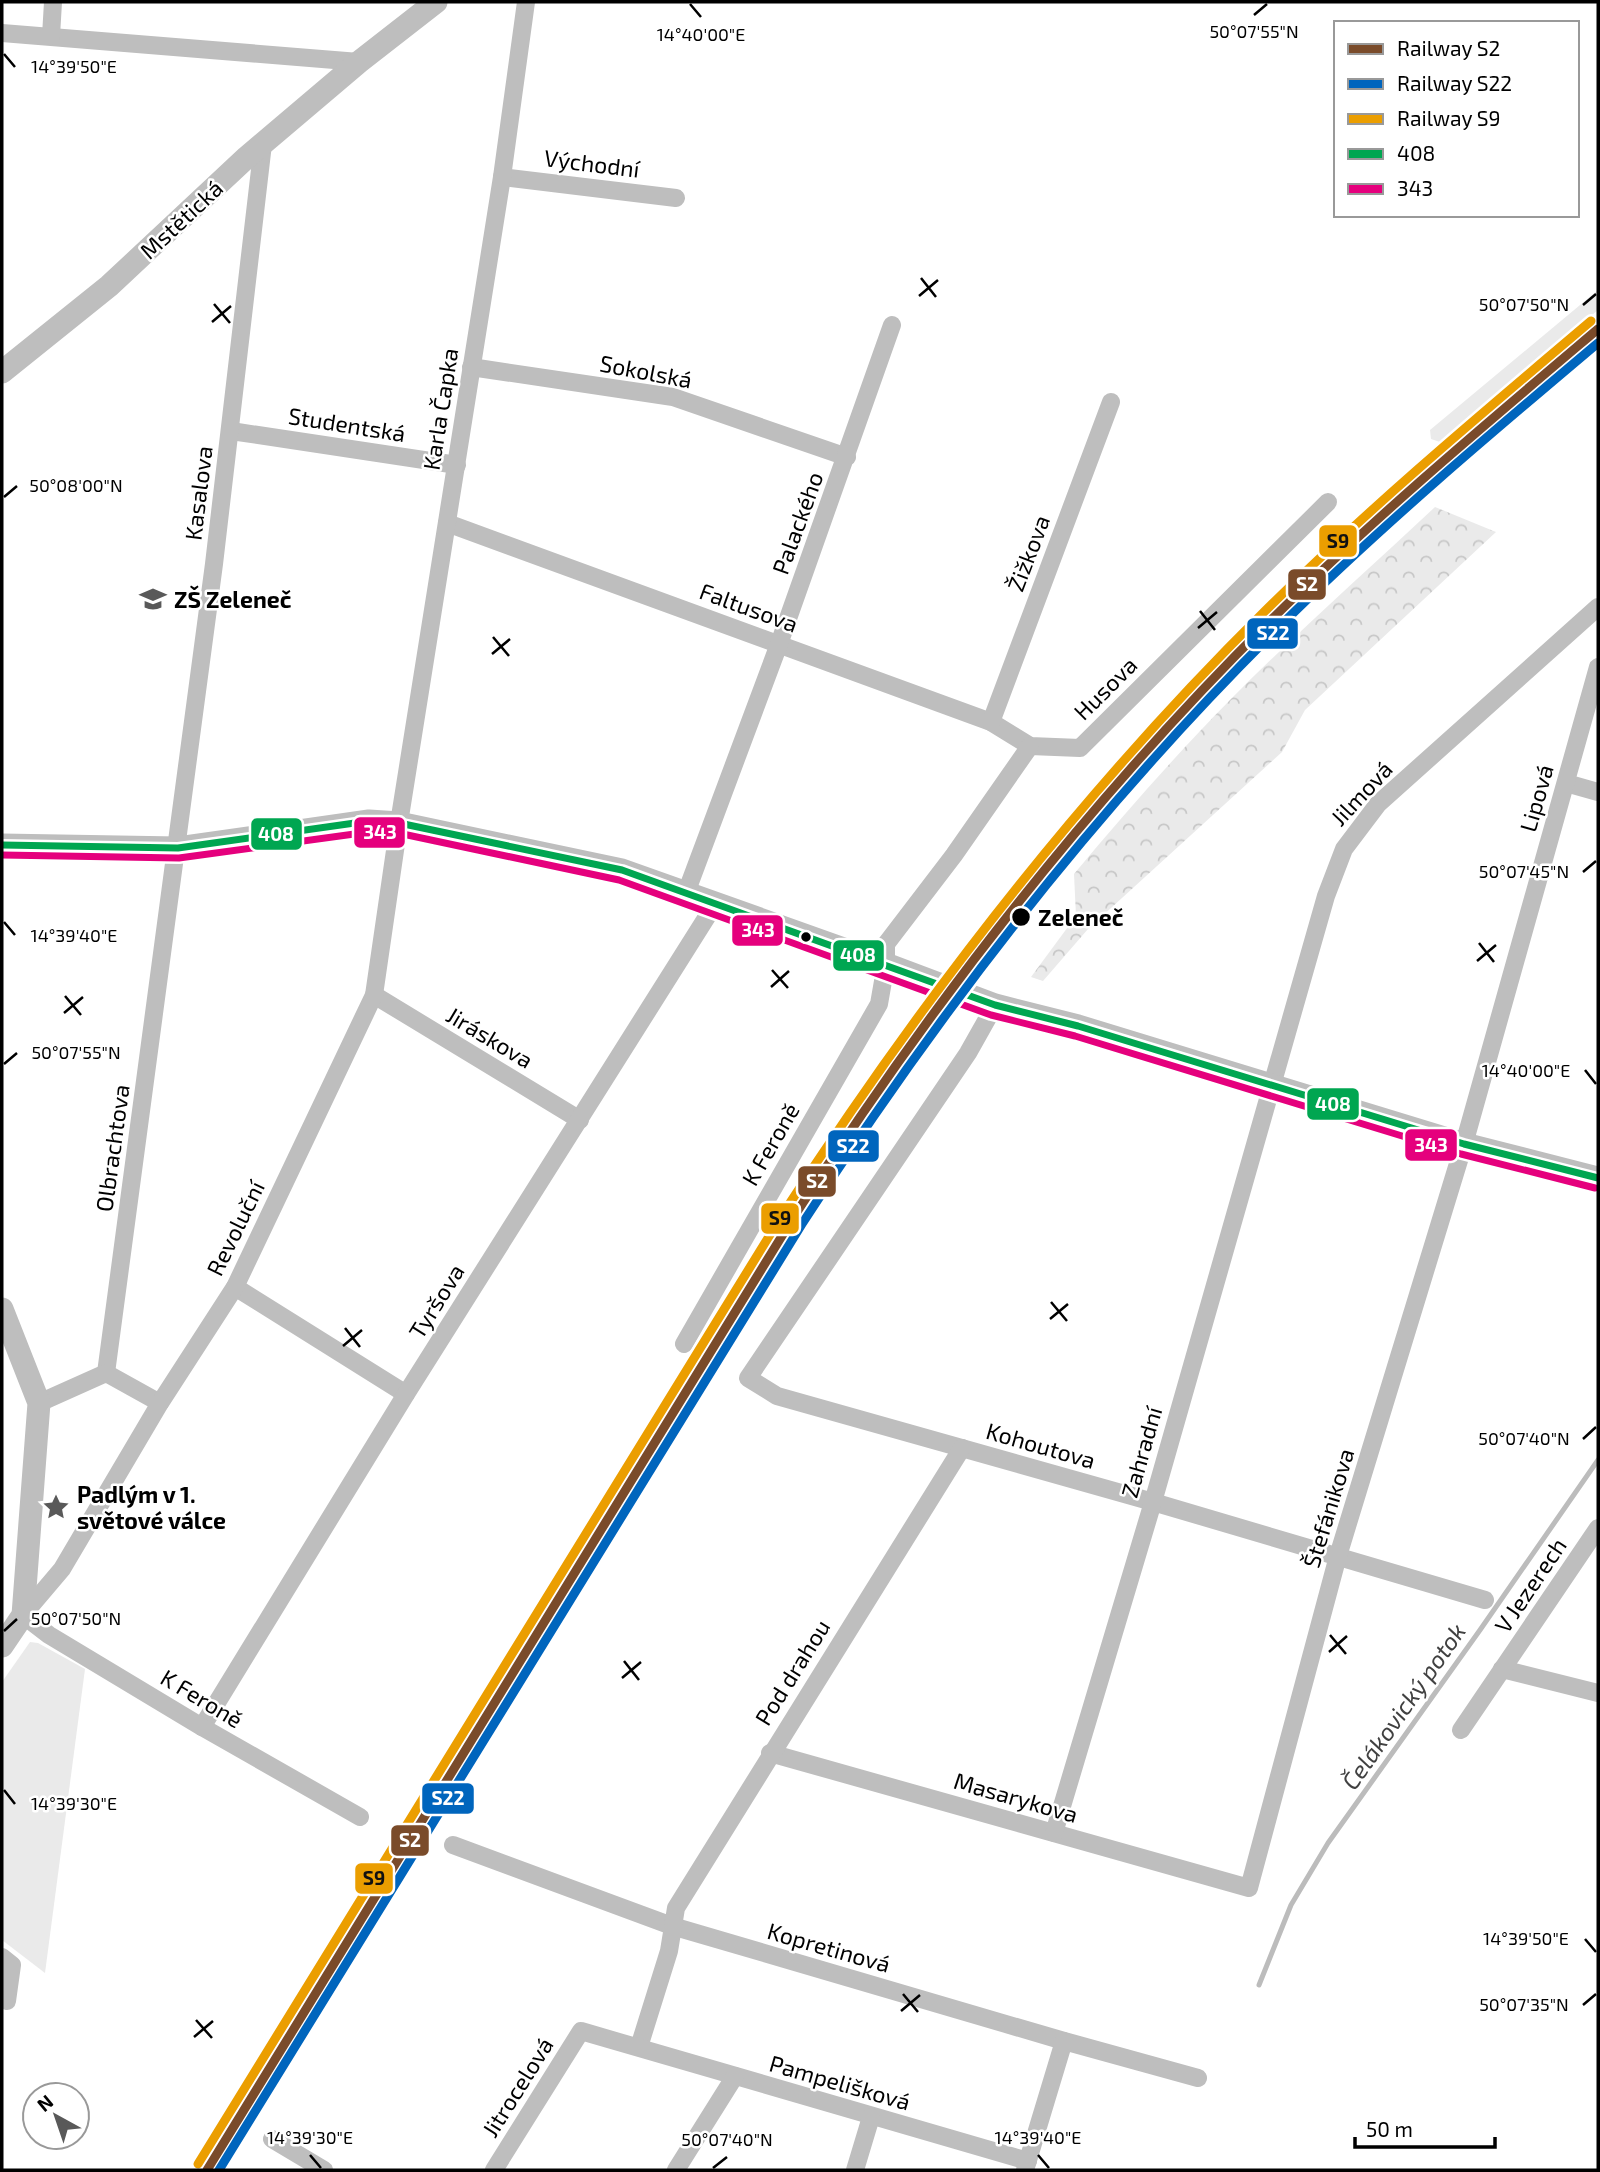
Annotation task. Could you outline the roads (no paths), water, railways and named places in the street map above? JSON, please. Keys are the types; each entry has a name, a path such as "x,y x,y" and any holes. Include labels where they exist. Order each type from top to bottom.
{"street":[{"path":"51,36 53,2"},
{"name":"Mstětická","path":"2,372 109,286 263,144 359,62 436,2"},
{"name":"Karla Čapka","path":"399,823 502,177 526,2"},
{"path":"2,33 359,62"},
{"name":"Kasalova","path":"177,848 231,431 263,144"},
{"name":"Východní","path":"502,177 676,198"},
{"name":"Palackého","path":"686,893 847,457 892,326"},
{"name":"Sokolská","path":"471,367 673,397 847,457"},
{"name":"Žižkova","path":"990,722 1111,402"},
{"name":"Studentská","path":"231,431 457,465"},
{"name":"Husova","path":"1030,746 1080,748 1328,502"},
{"name":"Faltusova","path":"447,523 990,722 1030,746"},
{"name":"Jilmová","path":"1273,1084 1326,896 1344,849 1378,804 1598,607"},
{"name":"Lipová","path":"1464,1144 1598,667"},
{"path":"886,964 886,944 954,855 1030,746"},
{"path":"1566,783 1598,792"},
{"path":"2,845 177,848 369,821 399,823 622,870 995,1005 1078,1026 1464,1144 1598,1178"},
{"name":"Revoluční","path":"23,1615 62,1569 160,1404 235,1287 374,995 399,823"},
{"name":"Olbrachtova","path":"106,1373 177,848"},
{"name":"Tyršova","path":"202,1727 406,1394 715,904"},
{"name":"K Feroně","path":"684,1344 879,1004 886,964"},
{"name":"Jiráskova","path":"374,995 580,1120"},
{"name":"Kohoutova","path":"995,1005 968,1053 748,1378 777,1396 1153,1502 1485,1600"},
{"name":"Zahradní","path":"1054,1833 1153,1502 1273,1084"},
{"name":"Štefánikova","path":"1249,1888 1338,1556 1464,1144"},
{"path":"235,1287 406,1394"},
{"path":"2,1309 39,1403 23,1615 2,1646"},
{"path":"39,1403 106,1373 160,1404"},
{"name":"Pod drahou","path":"672,1926 676,1908 962,1448"},
{"name":"V Jezerech","path":"1461,1730 1598,1528"},
{"name":"K Feroně","path":"23,1615 49,1635 202,1727 360,1817"},
{"path":"1502,1669 1598,1693"},
{"name":"Masarykova","path":"771,1753 1249,1888"},
{"name":"Kopretinová","path":"453,1845 672,1926 1198,2078"},
{"path":"639,2046 668,1951 672,1926"},
{"path":"2,1957 12,1965 7,2001"},
{"name":"Pampelišková","path":"581,2031 639,2046 1026,2166"},
{"name":"Jitrocelová","path":"494,2170 581,2031"},
{"path":"1026,2166 1064,2041"},
{"path":"676,2170 734,2076"},
{"path":"855,2170 871,2117"},
{"path":"272,2139 324,2170"}],"waterway":[{"name":"Čelákovický potok","path":"1259,1985 1291,1905 1328,1843 1598,1460"}],"rail line":[{"name":"S9","path":"198,2164 784,1212 837,1132 949,975 1069,824 1197,680 1304,573 1384,499 1591,321"},
{"name":"S2","path":"207,2170 793,1218 957,981 1077,831 1205,688 1272,619 1392,507 1598,329"},
{"name":"S22","path":"219,2170 802,1224 966,987 1085,837 1148,765 1280,626 1397,517 1598,343"}],"place":[{"name":"ZŠ Zeleneč","path":"153,599"},
{"name":"Zeleneč","path":"1021,917"},
{"name":"Padlým v 1. světové válce","path":"56,1507"}]}
